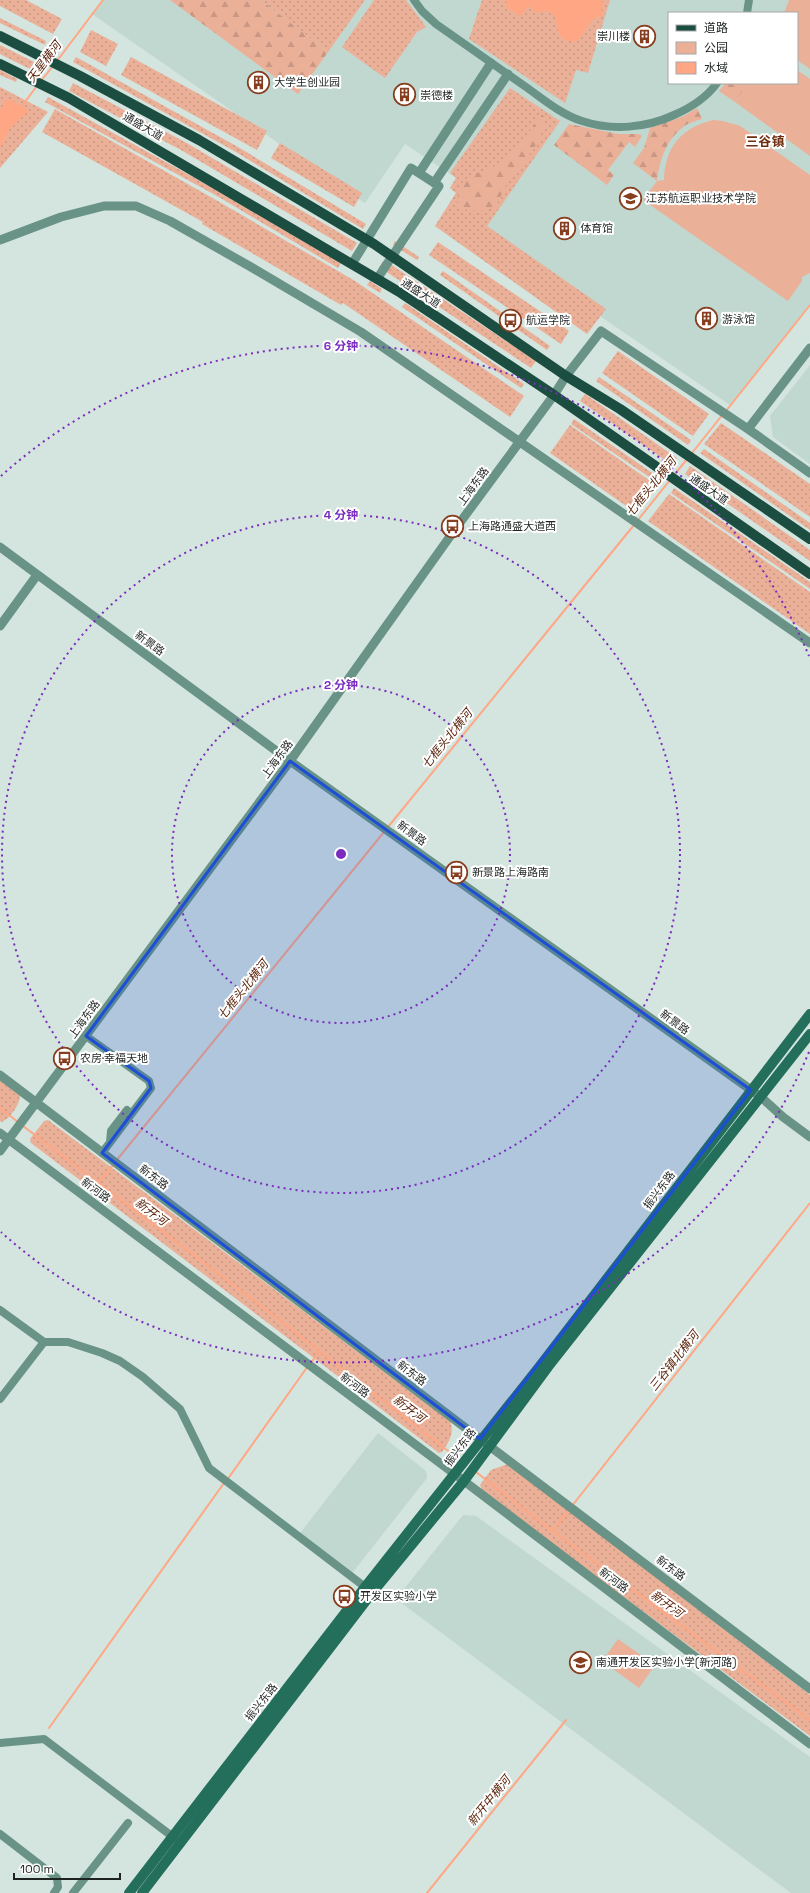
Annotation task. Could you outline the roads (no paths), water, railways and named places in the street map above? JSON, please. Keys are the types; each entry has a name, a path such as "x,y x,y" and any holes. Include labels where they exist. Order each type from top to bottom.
{"main road":[{"name":"通盛大道","path":"0,36 68,70 199,140 392,256 566,376 620,409 810,539"},
{"name":"通盛大道","path":"0,64 69,98 377,279 554,395 810,574"},
{"name":"振兴东路","path":"142,1893 480,1439 539,1367 810,1014"},
{"name":"振兴东路","path":"129,1893 172,1836 369,1590 466,1477 558,1355 810,1034"}],"street":[{"path":"414,0 422,11 436,24 549,102 581,121 599,126 617,127 650,124 666,119 703,98 716,84"},
{"path":"747,12 749,0"},
{"path":"419,173 491,63"},
{"path":"434,183 508,74"},
{"path":"352,264 411,168 439,186 377,279"},
{"path":"0,240 61,218 104,206 136,206 170,221 361,332 810,643"},
{"name":"上海东路","path":"0,1151 290,761 554,395 566,376 601,331 747,428"},
{"path":"810,348 747,428 810,473"},
{"name":"新景路","path":"0,548 290,761 751,1090 810,1137"},
{"path":"0,626 37,575"},
{"path":"86,1036 149,1081 151,1088 110,1143 105,1155"},
{"name":"新东路","path":"0,1075 810,1689"},
{"path":"110,1143 111,1131 127,1110"},
{"name":"新河路","path":"0,1133 314,1369 466,1477 810,1744"},
{"path":"0,1310 44,1342 68,1342 102,1353 120,1361 144,1377 180,1409 209,1468 369,1590"},
{"path":"0,1400 44,1342"},
{"path":"0,1742 44,1739 180,1842"},
{"path":"74,1893 128,1823"},
{"path":"0,1834 57,1878 58,1888 54,1893"}],"water":[{"path":"506,0 600,0 604,3 601,12 603,12 602,15 592,20 578,41 568,41 562,37 553,13 547,11 538,13 528,6 521,16 507,8"},
{"path":"8,98 29,111 10,128 0,148 0,110"}],"waterway":[{"name":"天星横河","path":"57,61 103,0"},
{"name":"天星横河","path":"41,81 53,66"},
{"name":"天星横河","path":"21,107 37,86"},
{"name":"七框头北横河","path":"726,411 810,305"},
{"name":"七框头北横河","path":"692,453 723,414"},
{"name":"七框头北横河","path":"674,475 688,458"},
{"name":"七框头北横河","path":"638,520 670,480"},
{"name":"七框头北横河","path":"388,827 634,525"},
{"name":"七框头北横河","path":"116,1161 384,832"},
{"name":"新开河","path":"0,1108 18,1122"},
{"name":"新开河","path":"23,1126 260,1305 461,1461"},
{"name":"七框头北横河","path":"98,1183 114,1164"},
{"name":"三谷镇北横河","path":"572,1506 810,1203"},
{"path":"311,1363 319,1351"},
{"path":"227,1480 308,1366"},
{"name":"新开河","path":"476,1472 534,1517 810,1720"},
{"path":"49,1728 224,1483"},
{"name":"三谷镇北横河","path":"553,1531 569,1510"},
{"name":"新开中横河","path":"427,1893 566,1720"}],"place":[{"name":"崇川楼","path":"645,36"},
{"name":"大学生创业园","path":"259,82"},
{"name":"崇德楼","path":"404,95"},
{"name":"江苏航运职业技术学院","path":"631,198"},
{"name":"体育馆","path":"564,228"},
{"name":"游泳馆","path":"706,319"},
{"name":"航运学院","path":"511,320"},
{"name":"上海路通盛大道西","path":"452,526"},
{"name":"新景路上海路南","path":"457,872"},
{"name":"农房·幸福天地","path":"65,1058"},
{"name":"开发区实验小学","path":"345,1596"},
{"name":"南通开发区实验小学(新河路)","path":"580,1662"}],"district":[{"name":"三谷镇","path":"765,141"}]}
